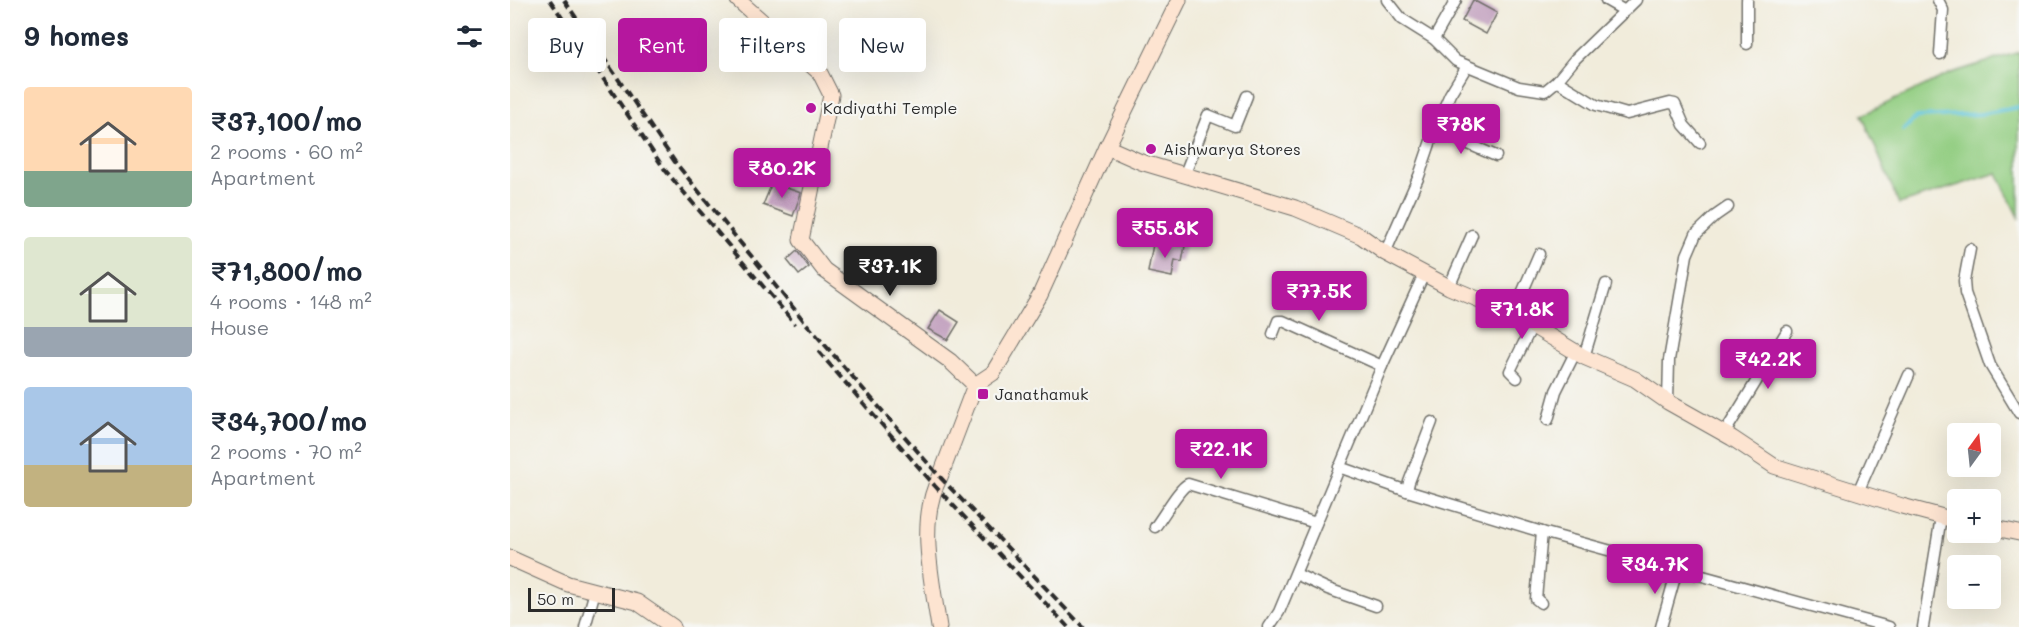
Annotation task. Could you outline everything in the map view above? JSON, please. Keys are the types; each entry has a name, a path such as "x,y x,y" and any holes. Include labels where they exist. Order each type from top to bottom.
{"main road":[{"path":"738,0 820,73 831,95 801,240 824,270 950,361 975,385"},
{"path":"939,627 926,537 935,486 975,385 993,373 1040,295 1107,147 1179,0"},
{"path":"1107,147 1141,162 1184,176 1295,208 1360,236 1385,253 1424,274 1513,314 1580,354 1635,380 1774,466 1947,518"},
{"path":"2001,529 2019,533"},
{"path":"510,558 568,584 637,602 673,627"}],"street":[{"path":"1386,0 1401,19 1434,39 1456,61 1510,84 1545,91 1636,0"},
{"path":"1434,39 1456,0"},
{"path":"1606,0 1624,11"},
{"path":"1747,44 1748,0"},
{"path":"1938,0 1943,10 1940,54"},
{"path":"1385,253 1419,176 1450,94 1467,66"},
{"path":"1557,81 1596,105 1627,114 1670,103 1675,104 1684,125 1700,143"},
{"path":"1184,176 1208,115 1234,126 1247,96"},
{"path":"1434,133 1472,144 1496,156"},
{"path":"1668,402 1670,360 1687,255 1696,234 1728,207"},
{"path":"1449,287 1472,236"},
{"path":"1970,249 1964,281 1965,293 1990,365 2019,413"},
{"path":"1513,314 1539,254"},
{"path":"1269,627 1279,612 1296,574 1382,366 1424,274"},
{"path":"1548,420 1556,390 1580,354 1606,284"},
{"path":"1273,334 1278,321 1283,321 1382,366"},
{"path":"1517,378 1510,371 1532,326"},
{"path":"1724,434 1787,332"},
{"path":"1858,492 1909,375"},
{"path":"1407,490 1432,422"},
{"path":"1339,467 1542,532 1889,627"},
{"path":"1155,527 1169,510 1181,488 1188,484 1316,523"},
{"path":"1923,627 1941,517"},
{"path":"1541,603 1536,599 1542,532"},
{"path":"1661,627 1677,570"},
{"path":"1296,574 1336,592 1376,606"},
{"path":"585,627 596,591"}],"green space":[{"path":"2019,52 2019,219 1997,173 1899,204 1862,115 1951,73"}],"building":[{"path":"1473,0 1497,13 1486,34 1462,21"},
{"path":"772,183 801,193 793,216 763,205"},
{"path":"1170,243 1185,246 1182,262 1175,260 1172,277 1148,272 1153,244 1170,247"},
{"path":"797,251 809,267 799,275 787,260"},
{"path":"940,310 959,322 948,340 928,329"}],"waterway":[{"path":"1903,130 1917,117 1981,114 2019,107"}],"railway":[{"path":"550,0 665,170 795,324"},
{"path":"564,0 675,162 804,321 940,477 1083,627"},
{"path":"818,351 935,486 1068,627"}],"place":[{"name":"Kadiyathi Temple","path":"811,108"},
{"name":"Aishwarya Stores","path":"1151,149"},
{"name":"Janathamuk","path":"983,394"}]}
